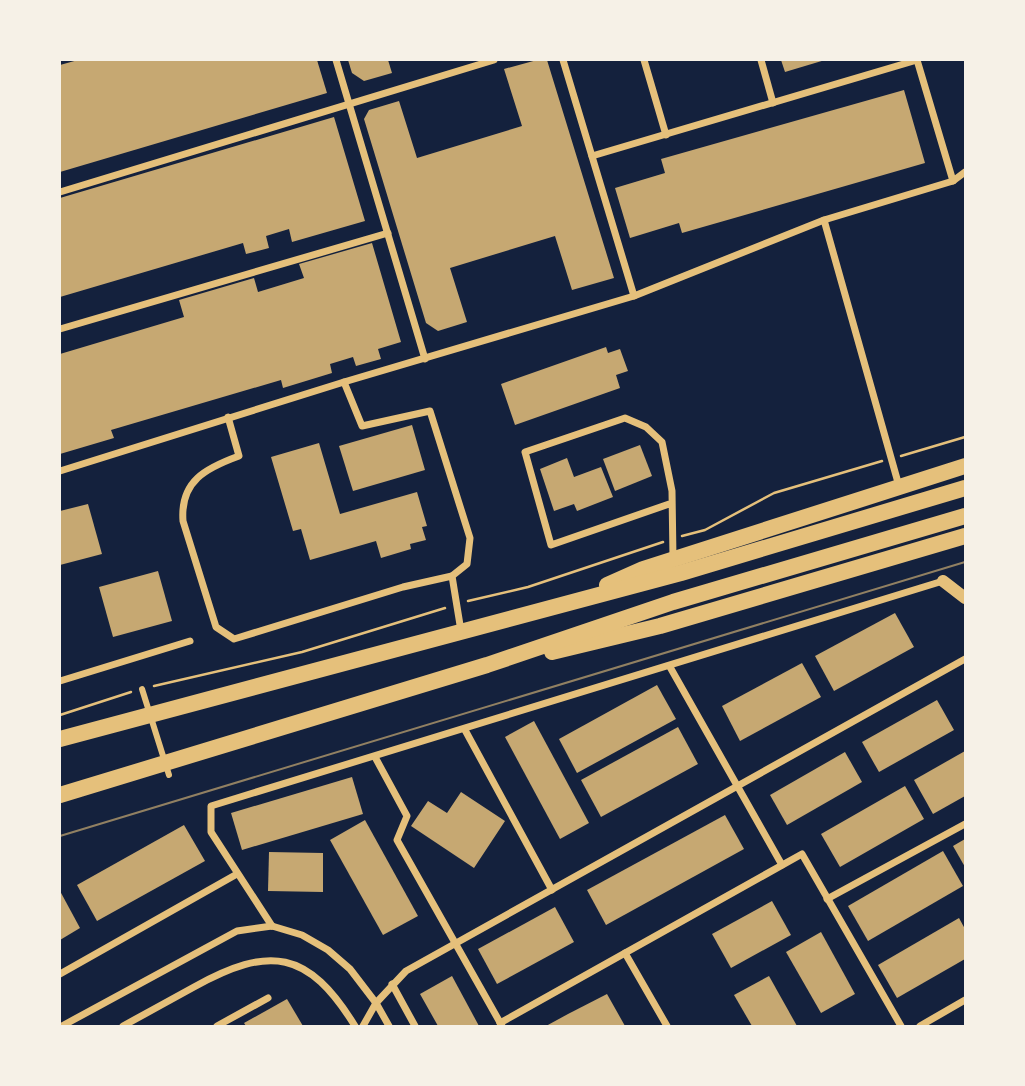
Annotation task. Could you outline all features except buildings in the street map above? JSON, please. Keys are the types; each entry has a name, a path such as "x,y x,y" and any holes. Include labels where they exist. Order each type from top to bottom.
{"highway":[{"path":"580,600 613,581 673,559 965,466"},
{"path":"60,739 580,600 763,549 965,488"},
{"path":"60,795 487,665 673,602 965,516"},
{"path":"487,665 660,626 965,536"}],"street":[{"path":"336,60 425,359"},
{"path":"60,192 494,60"},
{"path":"563,60 634,296"},
{"path":"644,60 666,135"},
{"path":"761,60 773,103"},
{"path":"592,156 917,60 953,181"},
{"path":"60,471 344,382 634,296 824,219 953,181 965,172"},
{"path":"824,219 899,486"},
{"path":"60,329 388,233"},
{"path":"228,418 240,456 218,464 197,477 188,489 182,505 183,520 216,628 225,635 234,639 403,587 452,576 467,564 470,538 430,411 362,426 344,382"},
{"path":"672,503 551,545 525,452 625,418 646,426 662,442 672,503 673,559"},
{"path":"452,576 461,632"},
{"path":"272,926 211,832 211,806 943,581 965,598"},
{"path":"60,681 190,641"},
{"path":"363,1027 376,1003 406,971 965,659"},
{"path":"670,667 782,865"},
{"path":"142,689 169,775"},
{"path":"465,730 551,890"},
{"path":"375,757 407,816 397,840 501,1025 802,854 901,1027"},
{"path":"827,899 965,824"},
{"path":"60,974 237,874"},
{"path":"62,1027 237,932 272,926 302,935 328,950 350,969 376,1003 389,1027"},
{"path":"625,953 667,1027"},
{"path":"123,1027 225,970 253,961 283,961 313,975 339,1000 355,1027"},
{"path":"392,984 415,1027"},
{"path":"217,1027 268,998"},
{"path":"920,1027 963,1001 965,1011"}],"path":[{"path":"60,715 142,689 302,652 456,604 528,587 672,538 705,530 774,494 965,437"}],"tram line":[{"path":"60,836 965,562"}]}
